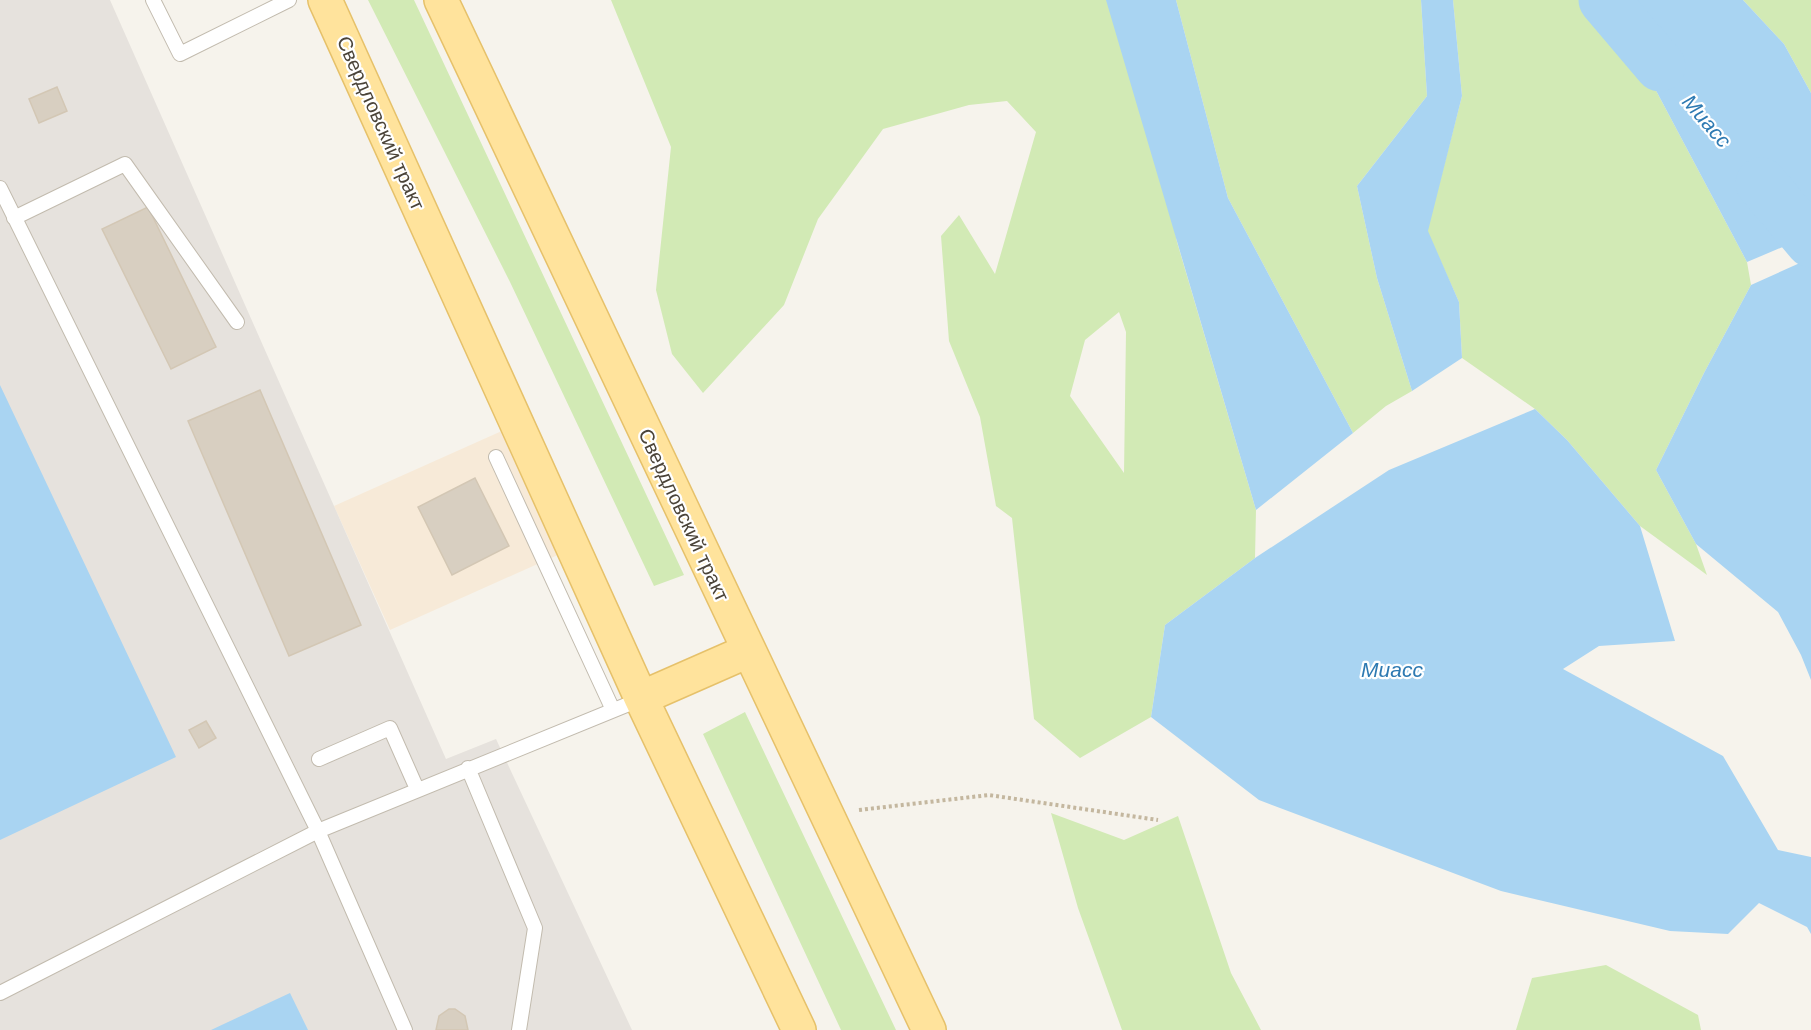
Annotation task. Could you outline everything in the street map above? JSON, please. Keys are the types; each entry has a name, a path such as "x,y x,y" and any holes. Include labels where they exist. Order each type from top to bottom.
{"main road":[{"name":"Свердловский тракт","path":"325,0 627,704 799,1030"},
{"name":"Свердловский тракт","path":"441,0 929,1030"},
{"path":"627,704 748,651"}],"lane":[{"path":"153,0 180,54 289,0"},
{"path":"15,218 125,164 237,322"},
{"path":"0,188 318,831 405,1030"},
{"path":"0,993 318,831 627,704 496,457"},
{"path":"319,759 390,728 417,789"},
{"path":"468,768 535,928 519,1030"}],"path":[{"path":"825,813 989,795 1158,820"}],"shaded area":[{"path":"0,0 110,0 446,759 496,739 632,1030 0,1030"},
{"path":"504,430 560,554 390,630 334,506"}],"green space":[{"path":"368,0 414,0 684,575 654,586 510,282"},
{"path":"611,0 1131,0 1177,242 1256,510 1255,558 1165,625 1151,717 1080,758 1034,719 1012,518 996,506 980,417 949,341 941,236 959,215 995,274 1036,132 1007,101 969,105 883,129 818,219 784,305 703,393 672,354 656,290 671,147","holes":["1119,312 1126,332 1124,473 1070,396 1085,340"]},
{"path":"1176,0 1421,0 1427,96 1357,186 1377,278 1412,391 1386,406 1353,433 1228,198"},
{"path":"1453,0 1608,0 1747,262 1751,285 1656,470 1696,544 1707,575 1640,526 1567,440 1535,409 1462,358 1459,302 1427,231 1462,96"},
{"path":"1743,0 1811,0 1811,93 1784,44"},
{"path":"745,712 896,1030 841,1030 703,734"},
{"path":"1051,813 1124,840 1178,816 1231,973 1261,1030 1122,1030 1078,908"},
{"path":"1606,965 1698,1015 1701,1030 1516,1030 1532,978"}],"water":[{"path":"1106,0 1176,0 1228,198 1353,433 1256,510"},
{"path":"1421,0 1453,0 1462,96 1428,231 1459,302 1462,358 1412,391 1377,278 1357,186 1427,96"},
{"path":"1608,0 1743,0 1784,44 1811,93 1811,235 1747,262"},
{"path":"1811,258 1811,680 1801,655 1778,612 1696,544 1656,470 1751,285"},
{"path":"0,385 176,757 0,840"},
{"name":"Миасс","path":"1535,409 1567,440 1640,526 1675,641 1599,646 1563,669 1723,756 1778,850 1811,857 1811,934 1807,927 1759,903 1728,934 1670,931 1501,891 1259,800 1151,717 1165,625 1255,558 1389,470"},
{"path":"290,993 308,1030 211,1030"}],"building":[{"path":"57,87 67,111 39,123 29,99"},
{"path":"148,207 216,347 171,369 102,229"},
{"path":"260,390 361,625 289,656 188,421"},
{"path":"475,478 509,546 452,575 418,507"},
{"path":"206,721 216,738 199,748 189,730"},
{"path":"449,1009 455,1009 465,1016 468,1030 436,1030 439,1016"}],"waterway":[{"name":"Миасс","path":"1604,0 1660,66"},
{"name":"Миасс","path":"1761,183 1811,242"}]}
